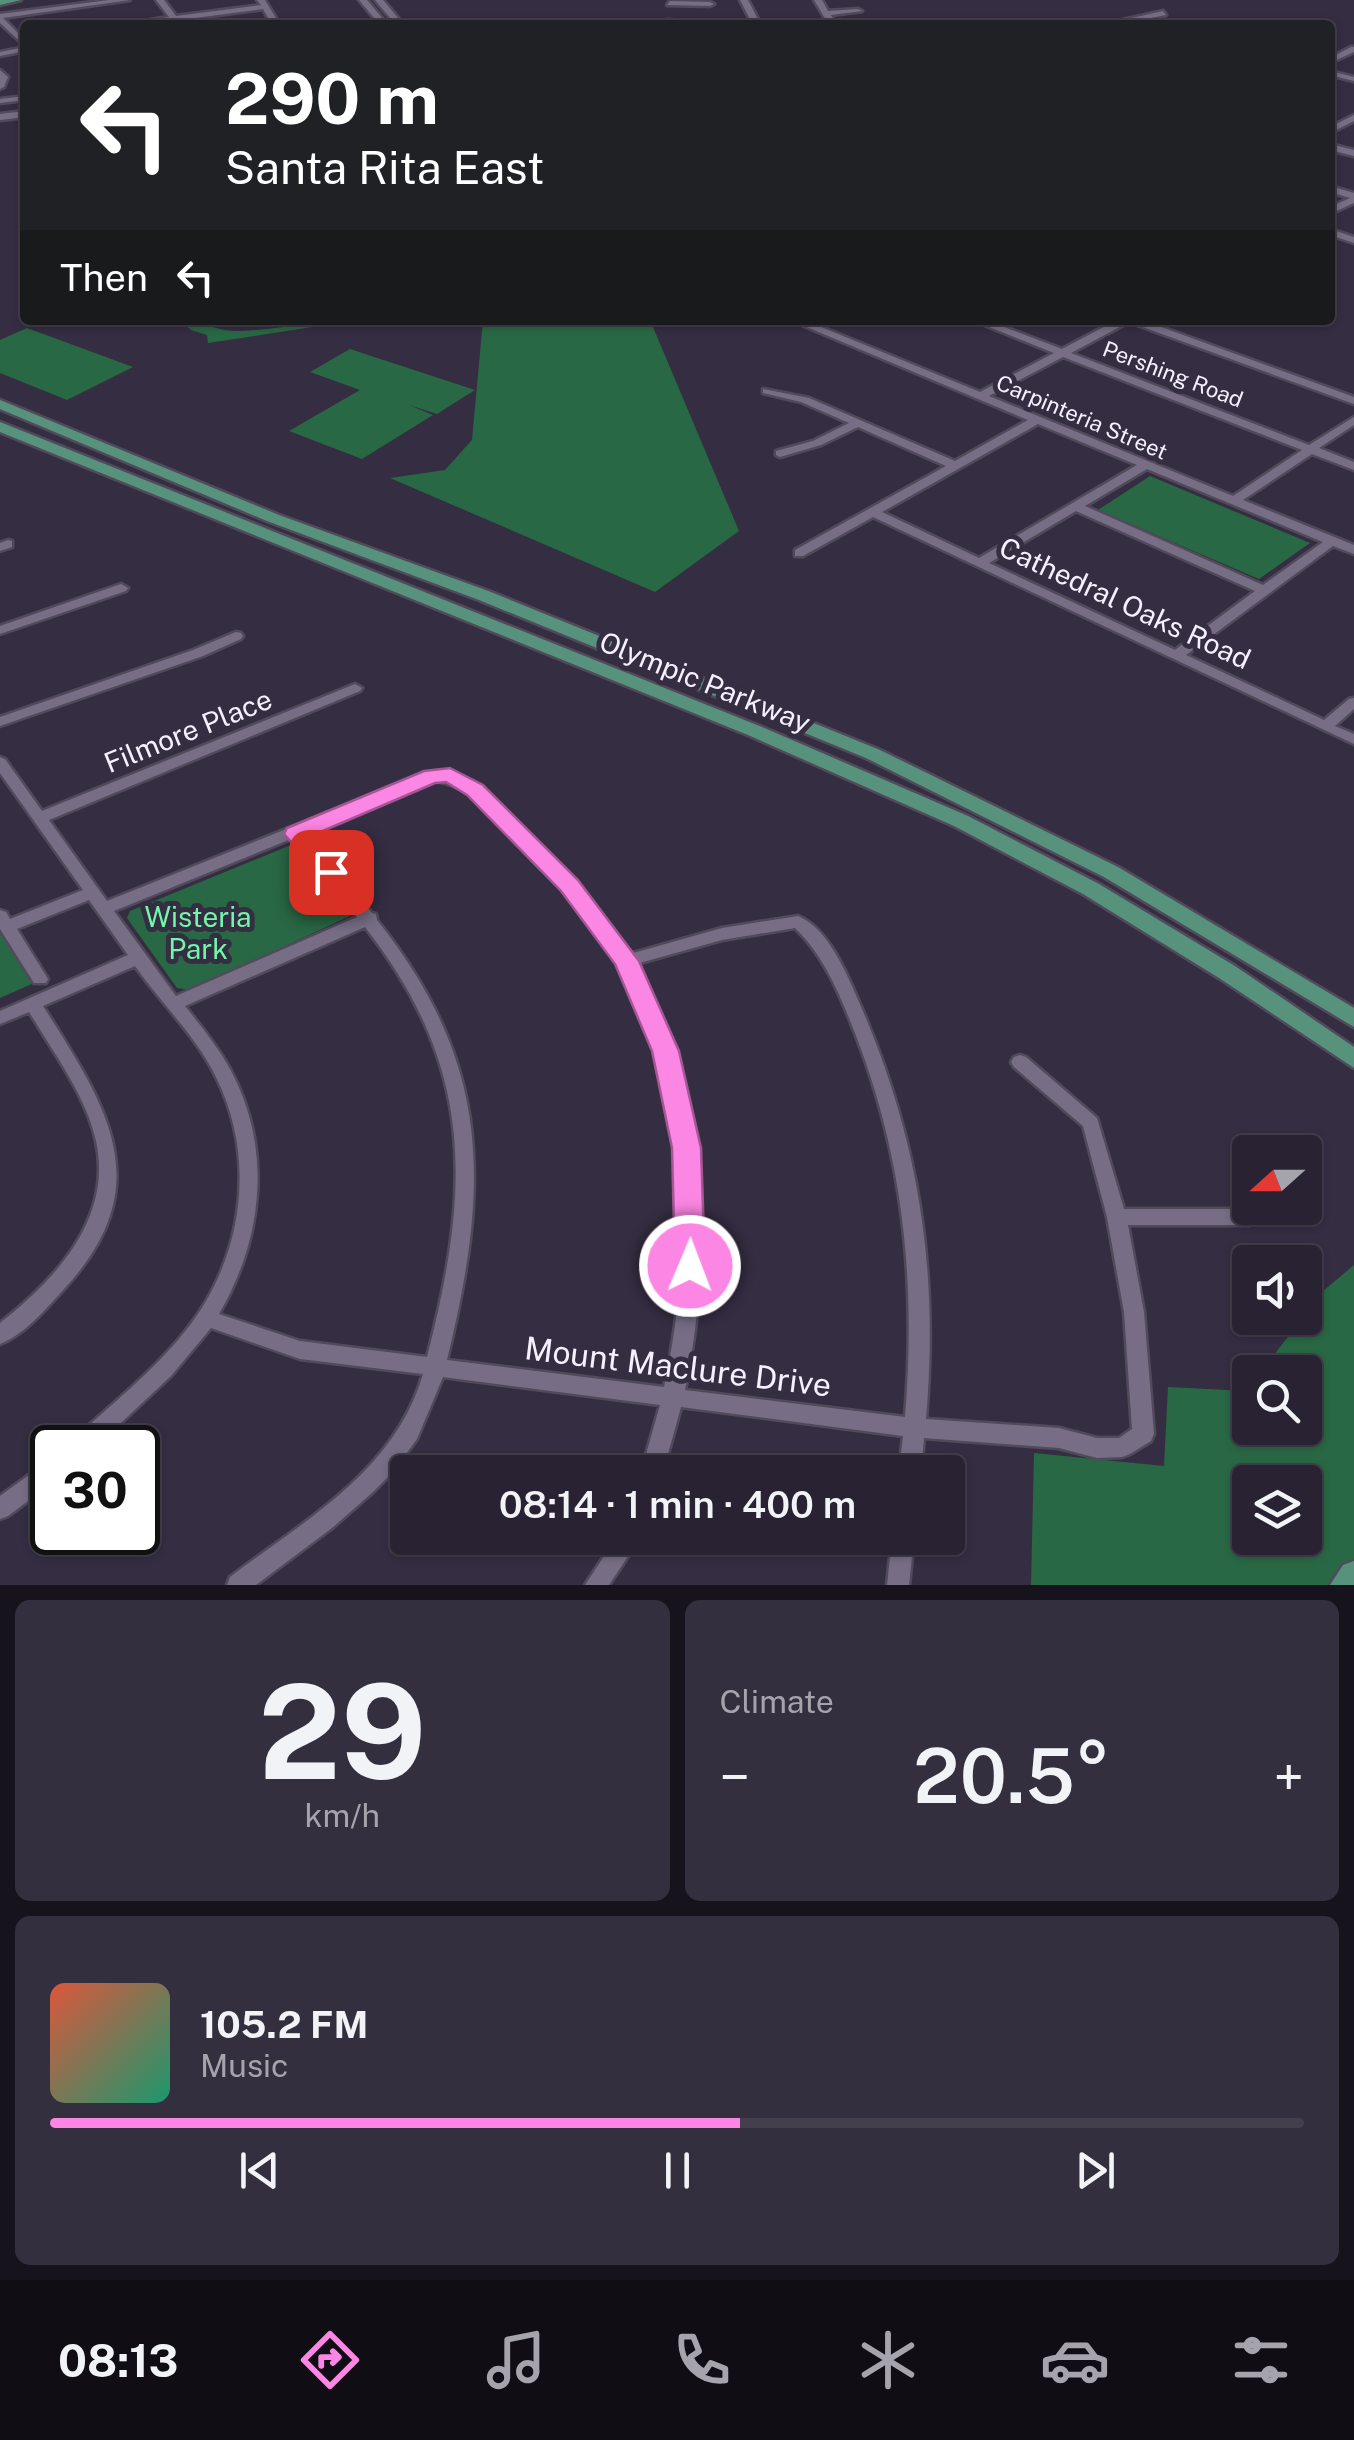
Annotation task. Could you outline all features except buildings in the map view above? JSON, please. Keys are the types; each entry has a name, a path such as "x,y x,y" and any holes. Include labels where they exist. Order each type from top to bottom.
{"main road":[{"path":"0,2 16,0"},
{"name":"Olympic Parkway","path":"0,404 273,518 485,596 874,754 1111,872 1354,1019"},
{"name":"Olympic Parkway","path":"0,426 755,731 962,822 1091,889 1227,972 1354,1059"},
{"path":"38,442 60,429"},
{"path":"1345,1585 1354,1575"}],"street":[{"path":"0,18 127,0 143,20"},
{"path":"160,0 173,18"},
{"path":"363,0 380,20"},
{"path":"379,0 396,20"},
{"path":"818,0 830,20"},
{"path":"675,2 709,2"},
{"path":"164,20 263,4"},
{"path":"60,8 68,20"},
{"path":"826,13 858,11"},
{"path":"1125,20 1163,12"},
{"path":"383,20 393,16"},
{"path":"0,18 20,41"},
{"path":"1133,18 1138,20"},
{"path":"0,72 4,77 0,87"},
{"name":"Carpinteria Street","path":"808,325 1354,550"},
{"name":"Pershing Road","path":"990,325 1354,466"},
{"path":"981,396 1118,325"},
{"path":"1142,325 1354,401"},
{"path":"767,391 805,400 954,465"},
{"path":"799,552 1037,420"},
{"path":"1233,501 1354,420"},
{"path":"780,453 817,442 858,422"},
{"path":"981,562 1146,466"},
{"path":"1075,506 1265,590"},
{"name":"Cathedral Oaks Road","path":"874,513 1354,740"},
{"path":"1176,656 1332,542"},
{"path":"0,630 120,588"},
{"path":"0,722 236,636"},
{"name":"Filmore Place","path":"39,818 354,688"},
{"path":"1326,726 1354,702"},
{"path":"0,762 222,1070 246,1130 250,1158 246,1222 226,1280 206,1318 148,1383 103,1425"},
{"path":"40,979 4,922 97,901 295,834 432,776 450,774 475,790 569,886 627,961 666,1051 686,1148 690,1266 674,1395 657,1455"},
{"path":"238,1585 374,1477 401,1446 416,1421 434,1368 463,1229 464,1127 450,1056 434,1017 398,954 295,834"},
{"path":"174,1004 370,918"},
{"path":"627,961 755,926 798,922 820,940 877,1060 901,1135 922,1290 912,1455"},
{"path":"0,1018 138,958"},
{"path":"0,1335 40,1303 72,1267 94,1230 108,1176 101,1128 33,1004"},
{"path":"1020,1062 1091,1123 1118,1217 1232,1217"},
{"name":"Mount Maclure Drive","path":"206,1318 300,1350 915,1428 1059,1438 1097,1448 1122,1447 1143,1434 1136,1325 1118,1217"},
{"path":"0,1510 30,1487"},
{"path":"596,1585 617,1555"},
{"path":"898,1585 901,1555"}],"green space":[{"path":"186,325 233,331 325,325 208,343 207,335"},
{"path":"483,325 652,325 739,531 655,592 390,478 445,470 472,440"},
{"path":"27,328 133,367 67,400 0,373 0,340"},
{"path":"350,349 475,390 437,414 409,405 433,415 362,459 289,431 360,390 310,372"},
{"path":"1150,476 1310,543 1259,579 1098,510"},
{"name":"Wisteria Park","path":"291,845 300,850 349,907 350,916 190,990 177,988 127,918 130,911"},
{"path":"0,933 34,983 0,998"},
{"path":"1354,1265 1354,1585 1031,1585 1034,1453 1164,1466 1168,1387 1232,1390 1232,1445 1322,1445 1322,1355 1274,1355 1289,1335 1322,1335 1322,1292"}],"route":[{"path":"331,872 295,834 432,776 450,774 475,790 569,886 627,961 666,1051 686,1148 690,1266"}]}
